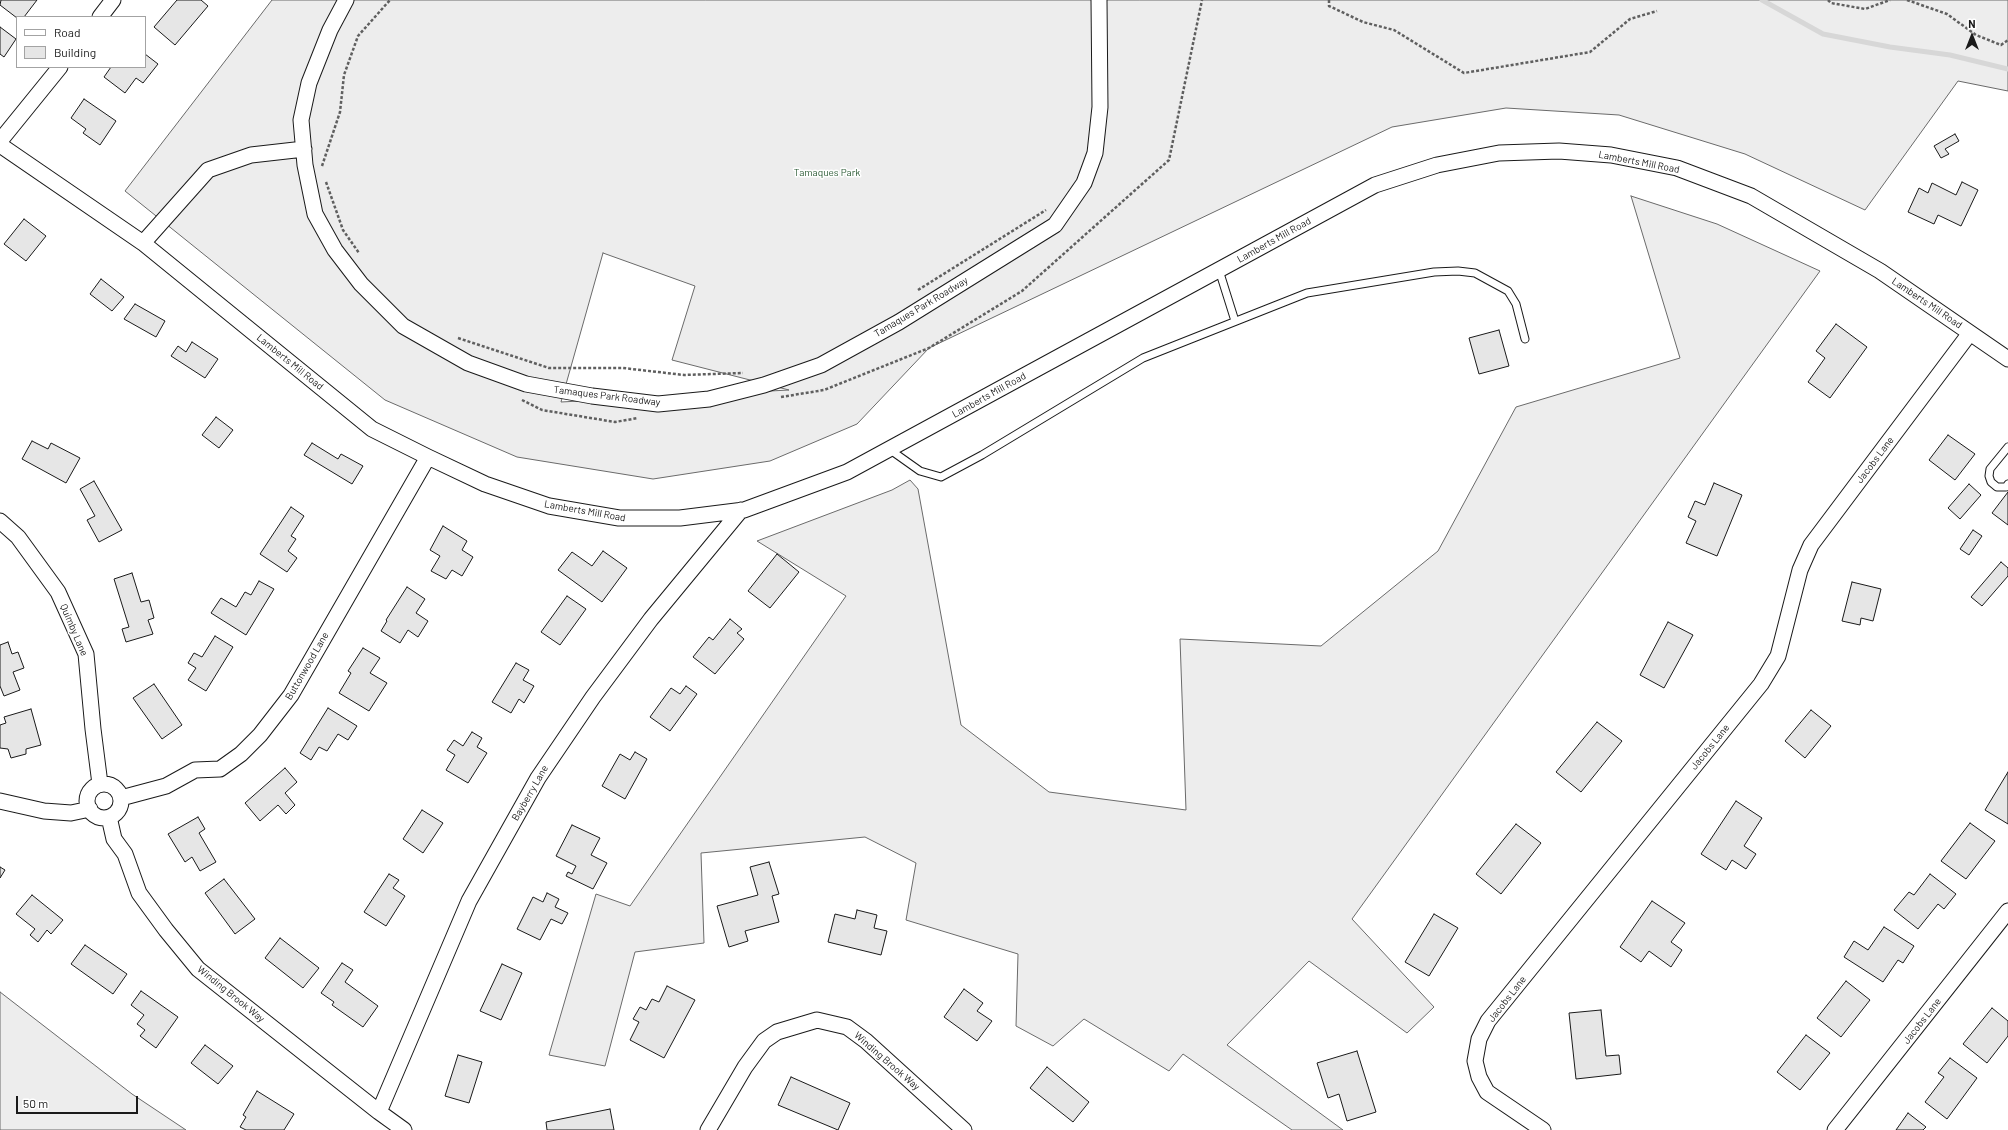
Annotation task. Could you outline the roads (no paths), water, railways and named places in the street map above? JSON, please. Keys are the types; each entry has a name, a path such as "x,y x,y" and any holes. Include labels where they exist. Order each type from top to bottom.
{"street":[{"path":"101,16 113,0"},
{"name":"Tamaques Park Roadway","path":"346,0 330,30 309,83 301,120 305,165 315,214 335,250 361,284 403,326 468,363 526,384 592,396 658,404 709,398 764,385 821,365 911,314 1055,225 1084,183 1095,154 1100,107 1099,0"},
{"path":"0,141 59,68"},
{"name":"Lamberts Mill Road","path":"0,145 143,243 372,429 428,458 485,484 549,506 619,518 680,518 741,510 847,472 1375,185 1437,165 1499,154 1560,151 1611,155 1677,168 1751,196 1880,271 2008,359"},
{"path":"143,243 208,170 251,155 304,149"},
{"name":"Jacobs Lane","path":"1543,1130 1487,1092 1479,1077 1475,1061 1479,1039 1488,1021 1761,684 1778,656 1800,570 1811,545 1970,333"},
{"name":"Buttonwood Lane","path":"121,798 166,786 195,770 220,769 241,754 260,735 291,695 428,458"},
{"name":"Bayberry Lane","path":"379,1112 469,901 538,778 593,697 651,619 741,510"},
{"name":"Quimby Lane","path":"0,521 18,537 58,592 86,654 100,784"},
{"path":"100,784 111,785 119,793 121,798 120,808 109,817 98,816 90,809 88,804 88,794 100,784"},
{"path":"0,801 44,811 71,813 90,809"},
{"name":"Winding Brook Way","path":"109,817 114,839 125,854 139,893 166,930 198,969 379,1112 404,1130"},
{"name":"Jacobs Lane","path":"1835,1130 2008,911"},
{"name":"Winding Brook Way","path":"708,1130 745,1067 764,1041 777,1032 817,1020 847,1027 866,1041 964,1130"}],"lane":[{"path":"1219,270 1235,321"},
{"path":"889,449 920,471 941,477 982,455 1143,358 1307,293 1434,272 1458,271 1475,273 1508,291 1516,304 1525,339"},
{"path":"2008,447 1990,469 1989,476 1991,482 1997,487 2006,487 2008,484"}],"waterway":[{"path":"1762,0 1823,34 1890,47 1950,55 2008,69"}],"park label":[{"name":"Tamaques Park","path":"827,173"}]}
